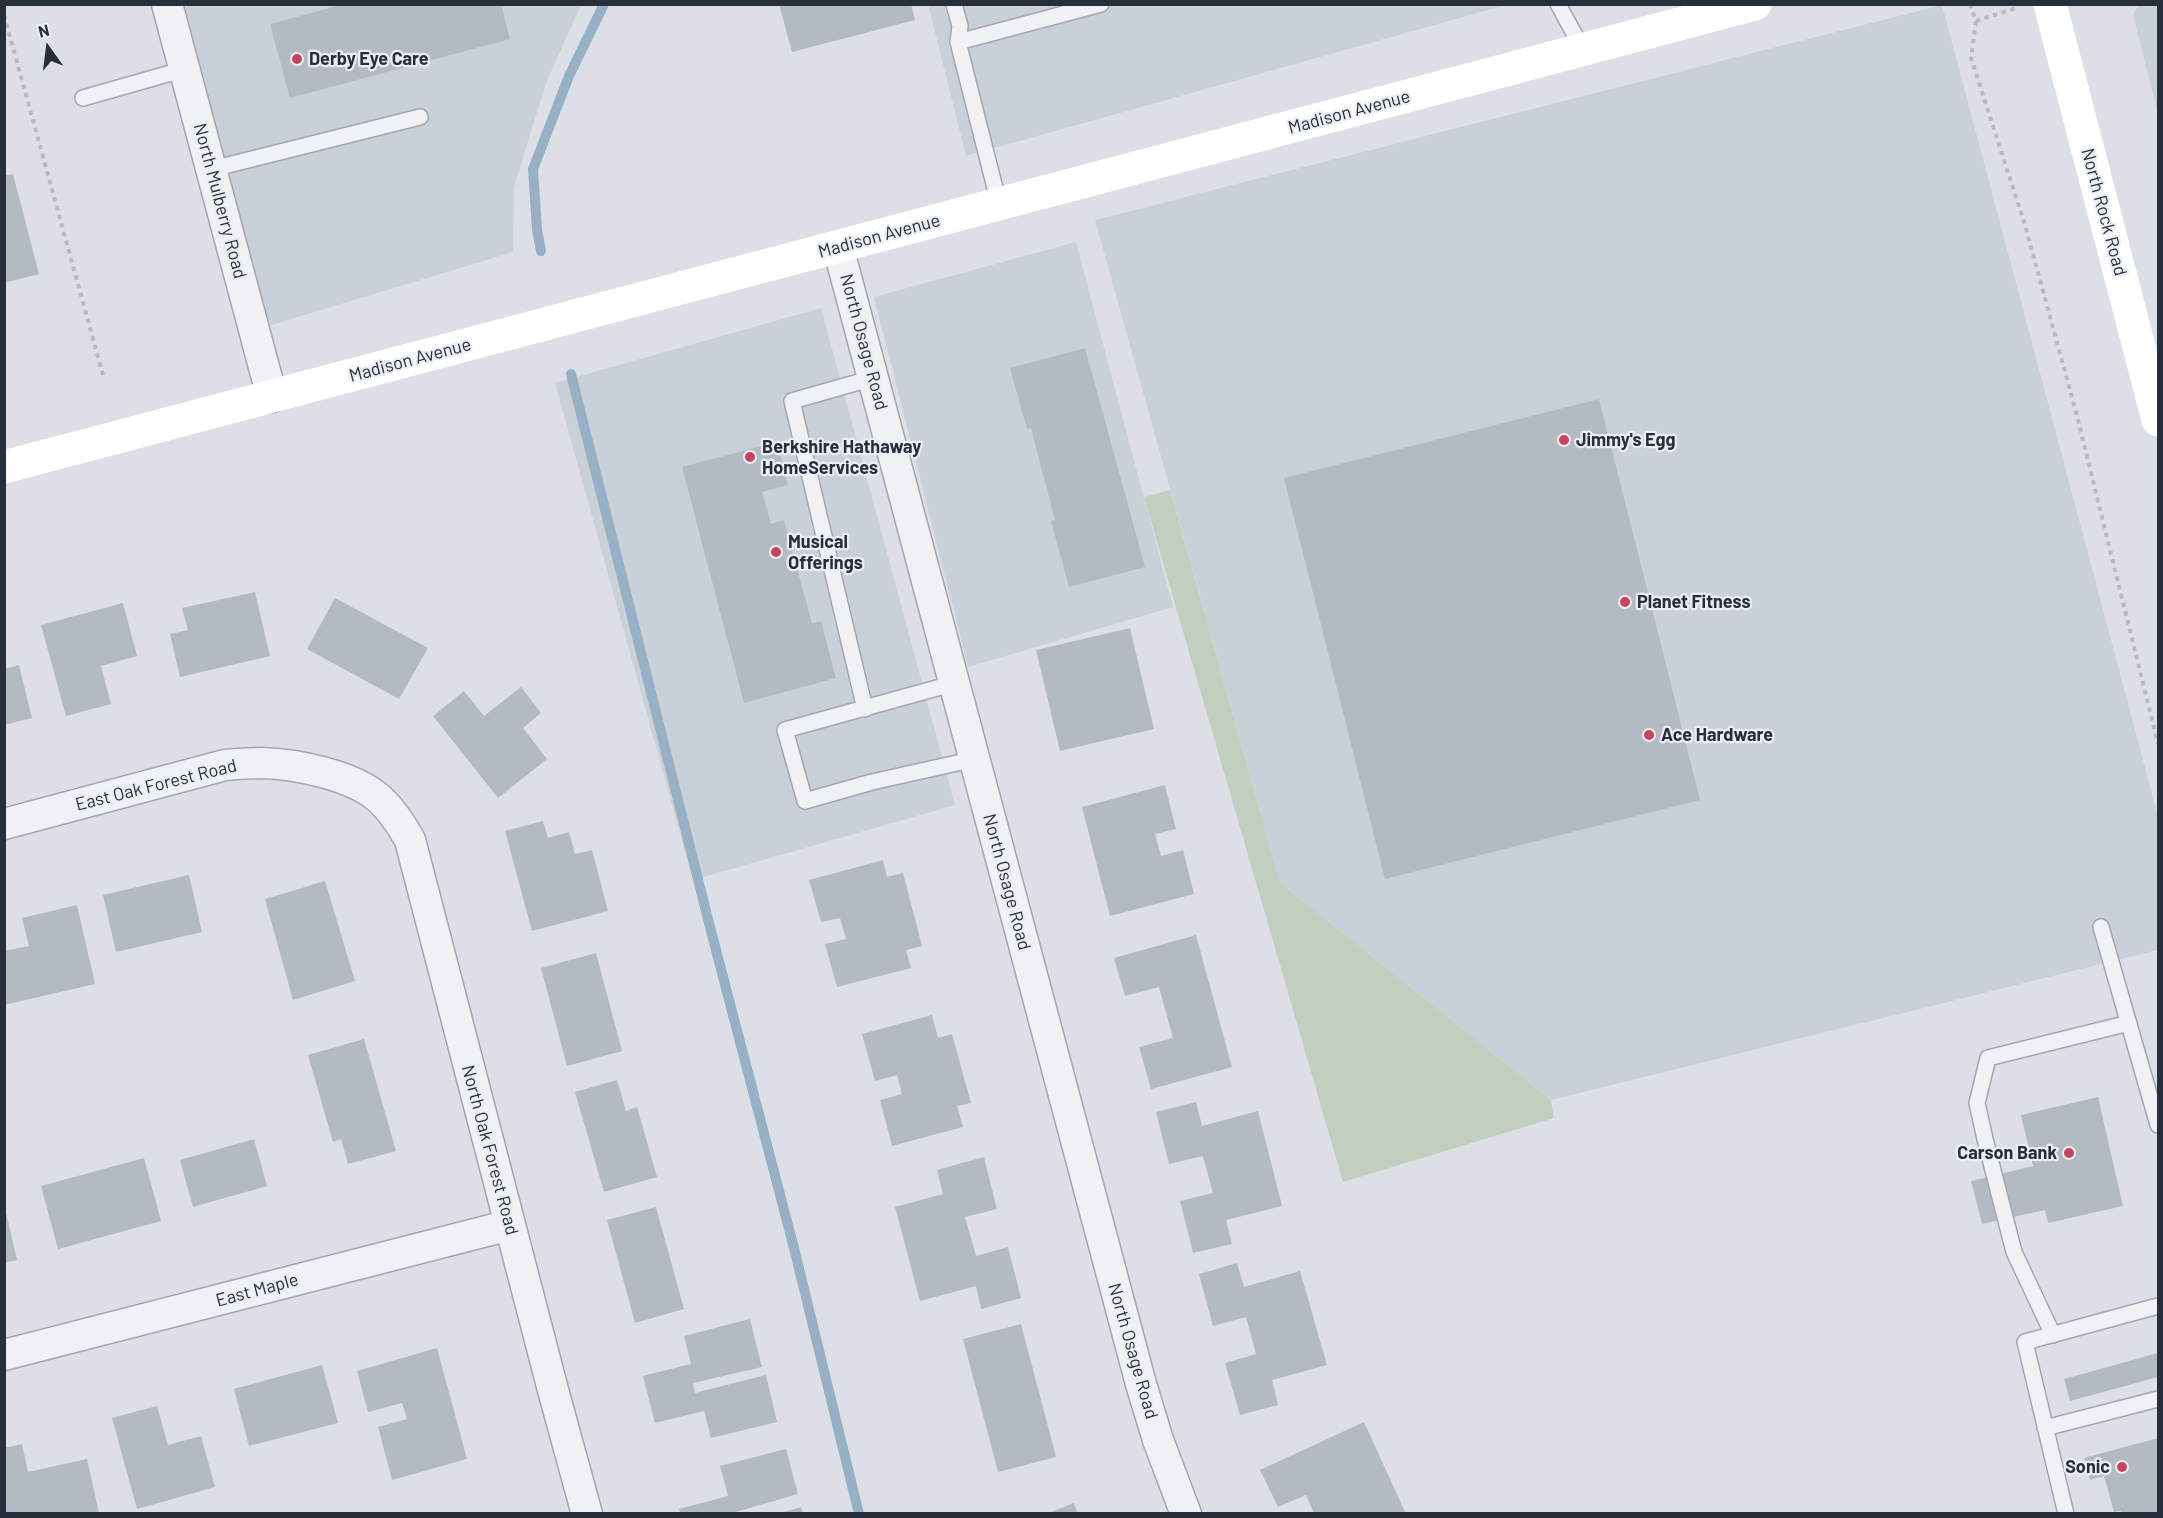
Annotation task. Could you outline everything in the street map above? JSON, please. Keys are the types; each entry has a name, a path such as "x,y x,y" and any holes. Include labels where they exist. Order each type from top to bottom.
{"main road":[{"name":"Madison Avenue","path":"4,468 1755,4"},
{"name":"North Rock Road","path":"2050,4 2158,420"}],"street":[{"name":"North Mulberry Road","path":"168,4 272,397"},
{"name":"North Osage Road","path":"838,247 1141,1384 1158,1440 1186,1514"},
{"name":"East Oak Forest Road","path":"4,824 225,765 262,763 303,768 349,781 376,796"},
{"name":"North Oak Forest Road","path":"376,796 399,820 410,840 587,1514"},
{"name":"East Maple","path":"4,1355 510,1225"}],"lane":[{"path":"954,4 960,26 958,42 999,204"},
{"path":"958,42 1101,4"},
{"path":"1558,4 1583,50"},
{"path":"83,98 185,69"},
{"path":"212,169 420,117"},
{"path":"866,709 792,401 873,378"},
{"path":"955,683 785,730 805,801 872,782 975,759"},
{"path":"2101,927 2158,1125"},
{"path":"2053,1335 2014,1252 1977,1103 1988,1058 2129,1023"},
{"path":"2066,1514 2025,1342 2158,1306"},
{"path":"2045,1428 2158,1399"}],"path":[{"path":"1970,4 1976,21 1971,58 2025,225 2076,412 2158,744"},
{"path":"1976,21 2025,4"},
{"path":"4,15 103,375"}],"shaded area":[{"path":"928,4 1506,5 966,156"},
{"path":"168,5 581,5 546,83 514,187 513,252 255,330"},
{"path":"1942,5 2158,816 2158,950 1551,1100 1280,883 1095,220"},
{"path":"2138,5 2158,5 2158,115 2133,15"},
{"path":"1076,242 1173,607 968,667 874,297"},
{"path":"821,308 955,805 693,880 555,383"}],"green space":[{"path":"1170,490 1280,883 1551,1100 1554,1118 1343,1182 1144,497"}],"building":[{"path":"345,4 501,4 510,39 290,98 270,24"},
{"path":"779,4 911,4 915,20 792,52"},
{"path":"13,174 39,274 4,283 4,176"},
{"path":"1085,348 1145,567 1069,587 1051,521 1055,520 1031,428 1027,429 1010,368"},
{"path":"1599,399 1700,800 1385,879 1284,478"},
{"path":"777,442 788,485 762,492 771,524 784,520 812,624 821,621 836,678 744,703 682,467"},
{"path":"255,592 270,656 180,677 170,634 188,630 182,608"},
{"path":"335,598 428,648 399,699 307,649"},
{"path":"123,603 137,656 101,666 111,704 66,716 41,625"},
{"path":"1130,628 1154,729 1060,751 1036,650"},
{"path":"19,665 32,718 4,725 4,669"},
{"path":"521,687 541,713 523,728 547,759 498,798 433,716 464,691 484,716"},
{"path":"1165,785 1176,829 1155,834 1161,856 1183,850 1194,894 1110,916 1082,807"},
{"path":"543,821 548,838 569,832 575,854 592,850 608,911 532,931 505,831"},
{"path":"883,860 887,877 903,873 922,946 906,950 911,968 837,987 825,944 846,939 840,918 821,922 809,880"},
{"path":"189,875 202,932 116,952 103,895"},
{"path":"325,881 355,981 293,1000 265,899"},
{"path":"77,905 95,984 4,1005 4,951 29,946 22,918"},
{"path":"1196,935 1232,1067 1151,1089 1139,1047 1173,1038 1159,987 1125,996 1114,958"},
{"path":"596,953 622,1051 567,1066 541,968"},
{"path":"932,1015 938,1038 952,1034 971,1103 957,1106 963,1127 892,1146 880,1100 902,1094 897,1075 875,1081 862,1034"},
{"path":"364,1039 396,1151 348,1164 341,1139 333,1142 308,1055"},
{"path":"617,1080 626,1111 637,1107 657,1177 604,1192 575,1092"},
{"path":"2098,1097 2123,1206 2048,1223 2045,1210 1982,1224 1971,1181 2033,1166 2021,1115"},
{"path":"1196,1102 1202,1126 1258,1111 1282,1206 1226,1220 1232,1244 1193,1253 1180,1201 1213,1193 1203,1156 1169,1164 1156,1112"},
{"path":"254,1139 267,1186 193,1207 180,1160"},
{"path":"984,1157 997,1209 965,1217 976,1256 1008,1247 1021,1298 981,1309 976,1286 920,1301 895,1207 943,1194 937,1170"},
{"path":"144,1158 161,1221 58,1249 41,1186"},
{"path":"656,1207 684,1309 635,1323 607,1220"},
{"path":"4,1209 17,1260 4,1263"},
{"path":"1237,1263 1244,1287 1300,1271 1327,1365 1272,1380 1278,1405 1240,1415 1225,1363 1256,1354 1246,1317 1213,1326 1199,1274"},
{"path":"750,1319 762,1367 693,1383 695,1393 766,1375 777,1422 711,1438 704,1411 655,1423 643,1376 691,1364 684,1336"},
{"path":"1021,1324 1056,1457 998,1472 963,1339"},
{"path":"437,1348 467,1459 392,1480 378,1427 407,1419 402,1403 368,1412 357,1371"},
{"path":"2158,1353 2158,1377 2070,1401 2064,1379"},
{"path":"322,1365 338,1423 249,1446 234,1389"},
{"path":"157,1406 168,1445 201,1436 215,1487 137,1509 112,1418"},
{"path":"1364,1422 1406,1514 1314,1514 1306,1495 1278,1507 1260,1470"},
{"name":"Sonic","path":"2158,1438 2158,1514 2114,1512 2104,1476 2090,1480 2084,1458"},
{"path":"22,1444 28,1472 87,1459 99,1513 4,1514 4,1448"},
{"path":"786,1449 798,1494 729,1514 681,1514 679,1509 728,1496 720,1466"},
{"path":"1074,1503 1078,1514 1048,1514 1048,1513"},
{"path":"801,1507 803,1514 780,1514 780,1513"}],"waterway":[{"path":"541,251 537,230 533,169 569,76 604,4"},
{"path":"571,374 711,931 794,1248 859,1514"}],"place":[{"name":"Derby Eye Care","path":"297,59"},
{"name":"Jimmy's Egg","path":"1564,440"},
{"name":"Berkshire Hathaway HomeServices","path":"750,457"},
{"name":"Musical Offerings","path":"776,552"},
{"name":"Planet Fitness","path":"1625,602"},
{"name":"Ace Hardware","path":"1649,735"},
{"name":"Carson Bank","path":"2069,1153"},
{"name":"Sonic","path":"2122,1467"}]}
